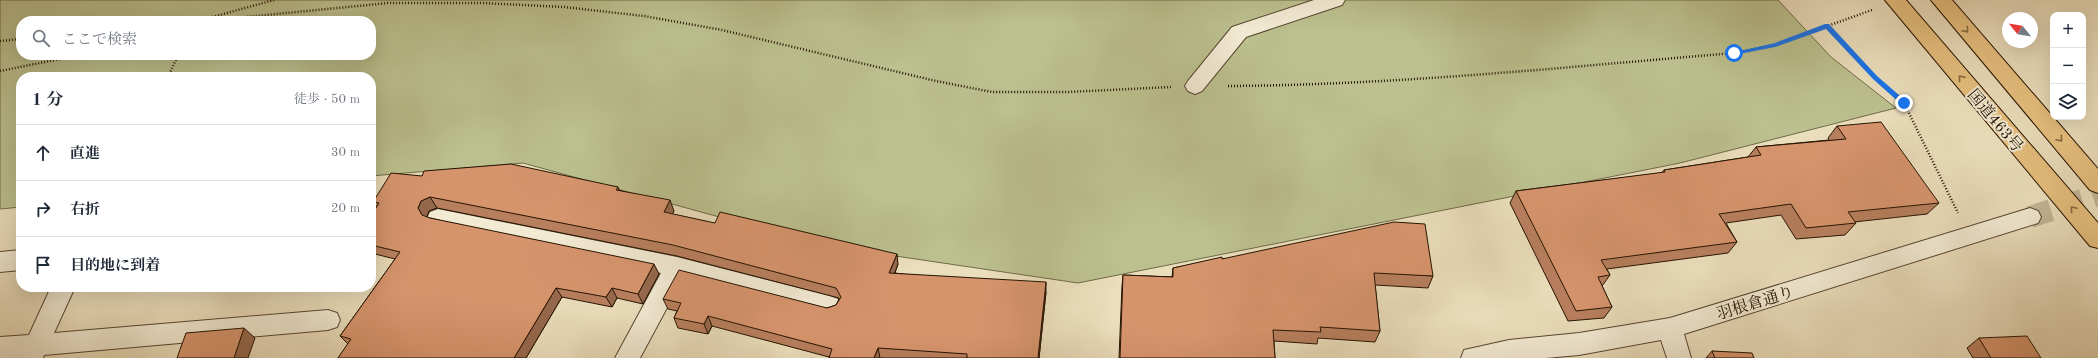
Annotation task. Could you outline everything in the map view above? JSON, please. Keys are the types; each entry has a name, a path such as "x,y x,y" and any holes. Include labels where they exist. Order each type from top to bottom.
{"highway":[{"path":"1941,0 2098,184"},
{"name":"国道463号","path":"1896,1 2098,239"}],"street":[{"path":"1195,86 1239,32 1335,0"},
{"name":"羽根倉通り","path":"1473,358 1509,351 1579,344 1670,328 2030,217"},
{"path":"438,218 677,267 830,306"},
{"path":"0,262 16,260"},
{"path":"627,358 677,267"},
{"path":"33,352 61,292"},
{"path":"0,348 33,352 328,320"},
{"path":"1670,328 1679,358"}],"path":[{"path":"214,16 257,3 274,0"},
{"path":"256,16 388,3 482,2 564,7 644,16 722,30 936,81 992,92 1068,92 1195,86 1292,87 1347,84 1734,53 1775,45 1896,1"},
{"path":"1827,26 1875,77 1904,103 1961,219"},
{"path":"0,41 16,39"},
{"path":"0,71 55,60"},
{"path":"170,72 176,60"}],"green space":[{"path":"0,0 1778,0 1831,57 1896,108 1680,163 1078,283 821,245 523,163 376,176 376,72 16,72 16,207 0,209"}],"building":[{"path":"1881,122 1939,203 1848,212 1856,223 1806,228 1791,204 1719,214 1737,242 1601,260 1610,275 1598,277 1612,307 1576,311 1516,191 1665,172 1664,170 1761,155 1756,147 1846,139 1837,126"},
{"path":"511,164 618,187 616,190 670,200 664,212 715,223 720,212 897,254 889,273 1046,282 1038,358 967,358 967,354 878,348 874,358 829,358 832,349 708,316 704,324 674,318 681,303 663,299 679,270 827,308 836,305 841,297 836,288 673,245 430,197 421,201 418,208 422,215 430,218 654,264 638,294 612,288 606,297 556,288 514,358 338,358 351,339 340,336 371,292 376,292 376,286 400,252 376,246 376,208 379,203 376,202 376,197 391,173 422,176 424,171"},
{"path":"1394,222 1425,224 1433,276 1374,273 1380,331 1320,327 1321,332 1273,330 1275,358 1120,358 1123,275 1173,277 1173,268"},
{"path":"244,328 234,358 177,358 186,333"},
{"path":"2027,336 2041,358 1991,358 1979,338"},
{"path":"1712,351 1752,353 1754,358 1715,358"}],"tunnel":[{"path":"2030,217 2098,195"}],"route":[{"path":"1734,53 1775,45 1827,26 1875,77 1904,103"}]}
